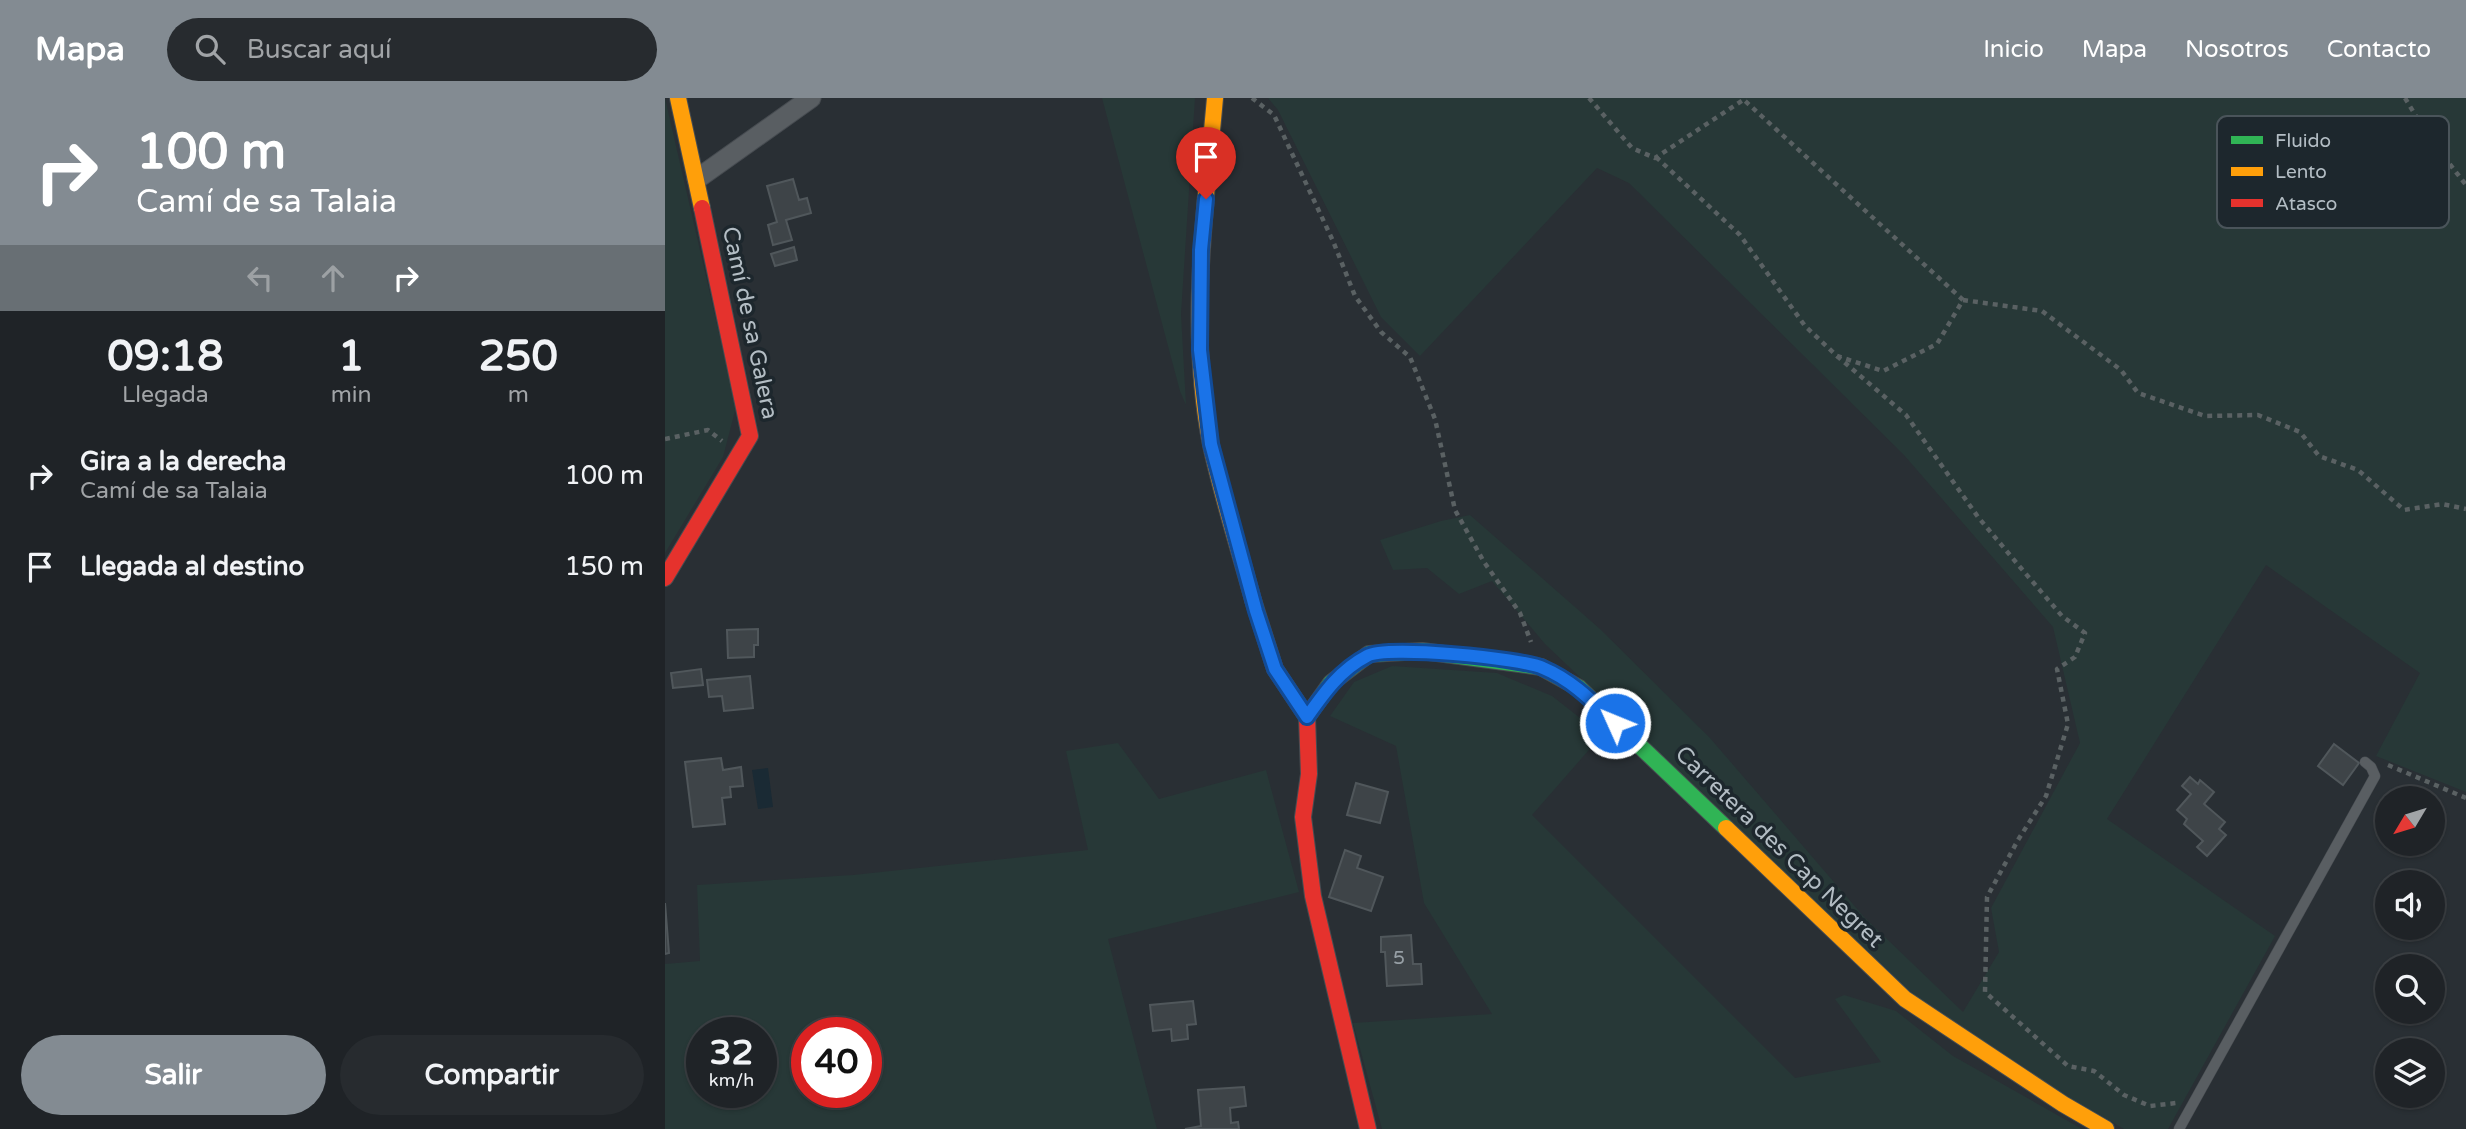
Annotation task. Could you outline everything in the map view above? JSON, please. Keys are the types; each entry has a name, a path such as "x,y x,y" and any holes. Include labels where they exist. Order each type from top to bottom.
{"street":[{"name":"Camí de sa Galera","path":"665,578 750,436 678,98"},
{"path":"697,179 811,98"},
{"path":"1215,98 1201,250 1200,350 1211,444 1256,611 1275,669 1307,717 1309,774 1303,817 1313,896 1368,1129"},
{"name":"Carretera des Cap Negret","path":"1307,717 1331,683 1369,654 1422,651 1541,667 1579,688 1905,999 2063,1104 2106,1129"}],"lane":[{"path":"2179,1129 2375,776 2365,762"}],"path":[{"path":"1252,98 1274,115 1333,241 1355,296 1381,332 1410,357 1435,419 1455,510 1484,562 1520,613 1541,667"},
{"path":"1589,98 1632,148 1656,157 1740,235 1805,326 1906,415 1978,517 2062,616 2085,633 2075,657 2057,669 2068,724 2046,796 1986,897 1985,992 2068,1066 2094,1071 2124,1095 2150,1106 2195,1101"},
{"path":"2405,98 2416,116"},
{"path":"1656,157 1745,99 1963,300 2042,311 2121,370 2138,393 2205,416 2258,415 2300,432 2319,456 2358,470 2404,510 2442,504 2466,509"},
{"path":"2449,163 2466,185"},
{"path":"1837,356 1883,371 1937,344 1963,300"},
{"path":"665,439 708,429 740,454"},
{"path":"2375,776 2378,769 2388,765 2466,798"}],"shaded area":[{"path":"665,98 736,407 723,457 665,553"},
{"path":"1102,98 1195,98 1181,314 1186,405 1180,391"},
{"path":"1268,98 2466,98 2466,792 2376,756 2420,673 2266,565 2107,819 2275,936 2168,1129 2124,1129 2026,1073 1914,995 1545,644 1492,581 1459,594 1427,568 1393,570 1380,540 1470,515 1600,629 1710,738 1864,917 1963,1012 1999,952 1991,908 2080,743 2053,627 1904,455 1629,183 1597,168 1420,356 1381,317 1278,110"},
{"path":"1392,666 1497,673 1552,696 1602,735 1532,815 1795,1078 1881,1062 1835,999 1844,995 1896,1011 1953,1056 2082,1129 1382,1129 1353,1023 1492,1014 1424,903 1396,746 1330,716 1354,682"},
{"path":"1118,743 1159,799 1266,770 1299,892 1108,939 1157,1129 665,1129 665,964 700,961 697,885 853,875 1088,850 1066,751"}],"water":[{"path":"768,768 773,807 758,809 752,770"}],"building":[{"path":"793,179 799,200 807,198 811,213 786,220 792,240 773,245 768,225 777,222 767,186"},
{"path":"794,247 797,260 775,266 771,254"},
{"path":"758,629 758,645 754,645 754,657 728,658 727,630"},
{"path":"701,669 703,685 673,688 671,673"},
{"path":"750,676 753,708 724,711 722,696 709,697 707,680"},
{"path":"2334,744 2359,763 2343,785 2318,766"},
{"path":"721,758 723,770 741,767 743,786 730,787 731,797 722,798 725,824 693,827 685,762"},
{"path":"2190,777 2198,784 2200,780 2214,792 2204,804 2225,822 2219,829 2226,835 2207,856 2197,847 2203,841 2184,824 2187,819 2177,810 2191,794 2182,786"},
{"path":"1356,783 1388,792 1380,823 1347,815"},
{"path":"1345,850 1361,856 1357,868 1383,877 1371,911 1329,897"},
{"path":"665,903 669,953 665,954"},
{"path":"1411,935 1413,964 1421,964 1422,984 1387,986 1385,952 1381,952 1381,937"},
{"path":"1193,1001 1196,1024 1187,1025 1188,1039 1172,1041 1171,1029 1153,1031 1150,1005"},
{"path":"1244,1087 1246,1106 1230,1108 1231,1123 1238,1122 1239,1129 1185,1129 1201,1126 1198,1090"}],"traffic: fast":[{"path":"1253,600 1275,669 1307,717"},
{"path":"1307,717 1331,683 1369,654 1422,651 1541,667 1579,688 1726,828"}],"traffic: slow":[{"path":"678,98 702,208"},
{"path":"1215,98 1201,272 1204,402 1225,503 1253,600"},
{"path":"1726,828 1905,999 2063,1104 2106,1129"}],"traffic: jam":[{"path":"665,578 750,436 702,208"},
{"path":"1307,717 1309,774 1303,817 1313,896 1368,1129"}],"route":[{"path":"1206,199 1201,250 1200,350 1211,444 1256,611 1275,669 1307,717 1331,683 1369,654 1422,651 1541,667 1579,688 1615,723"}]}
